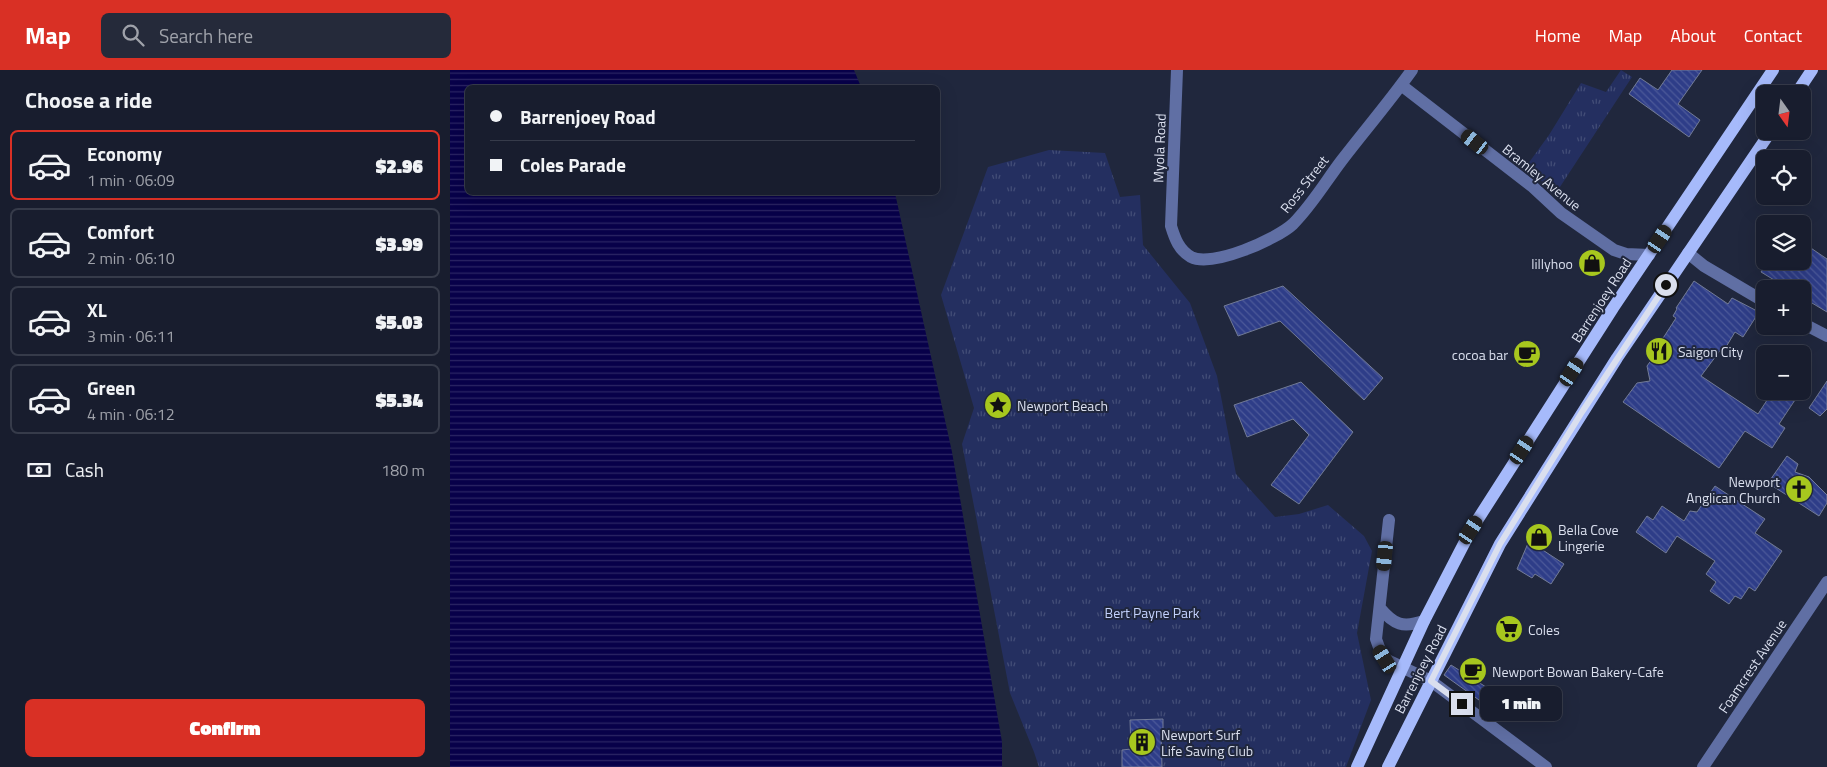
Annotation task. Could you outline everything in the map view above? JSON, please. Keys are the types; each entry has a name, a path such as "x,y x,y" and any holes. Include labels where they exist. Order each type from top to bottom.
{"main road":[{"name":"Barrenjoey Road","path":"1357,767 1424,621 1471,530 1608,316 1773,70"},
{"path":"1802,85 1812,70"},
{"name":"Barrenjoey Road","path":"1388,767 1500,544 1582,412 1765,140"}],"street":[{"name":"Myola Road","path":"1171,226 1177,70"},
{"name":"Ross Street","path":"1171,226 1176,242 1181,248 1192,258 1201,260 1230,256 1246,250 1292,225 1412,70"},
{"name":"Bramley Avenue","path":"1401,85 1533,187 1561,213 1614,250 1626,254 1649,255"},
{"path":"1688,253 1704,266 1756,297"},
{"path":"1811,328 1827,336"},
{"path":"1389,520 1376,639 1385,659 1431,681 1546,767"},
{"name":"Foamcrest Avenue","path":"1703,767 1827,582"},
{"path":"1380,608 1398,624 1409,626 1424,621"}],"green space":[{"path":"1621,70 1632,77 1556,193 1525,168 1549,135 1581,83 1606,92"},
{"name":"Bert Payne Park","path":"1049,150 1105,153 1120,197 1140,195 1143,245 1190,303 1217,376 1236,474 1275,517 1299,514 1328,505 1364,536 1372,551 1357,633 1371,700 1346,767 1039,767 1010,693 962,444 974,408 941,295 988,167"},
{"path":"1182,744 1221,745 1221,767 1182,767"}],"shaded area":[{"path":"450,70 854,70 860,85 465,85 465,195 895,195 952,452 1002,742 1002,767 450,767"}],"building":[{"path":"1672,70 1702,70 1678,104 1700,120 1689,137 1629,94 1640,78 1658,90"},
{"path":"1811,248 1827,259 1827,312 1811,302 1811,280 1774,280 1761,272 1762,270 1811,270"},
{"path":"1694,281 1728,304 1732,298 1756,310 1756,317 1743,337 1735,332 1726,347 1722,348 1701,376 1758,414 1767,400 1795,400 1779,424 1785,428 1772,448 1745,431 1719,468 1623,402 1637,383 1650,381 1647,366 1660,348 1658,346 1676,318 1673,316 1676,308"},
{"path":"1283,286 1383,378 1364,400 1280,321 1238,336 1224,306"},
{"path":"1827,381 1827,409 1820,416 1809,408"},
{"path":"1301,382 1353,432 1299,504 1271,485 1309,435 1293,419 1247,437 1234,405"},
{"name":"Newport Anglican Church","path":"1787,456 1798,464 1795,472 1809,477 1827,495 1827,503 1819,516 1768,483"},
{"path":"1715,486 1765,519 1755,533 1782,551 1755,591 1749,587 1741,599 1735,596 1729,604 1710,591 1716,582 1706,574 1715,561 1677,536 1666,553 1636,532 1647,516 1653,520 1662,506 1684,521 1690,511 1697,512"},
{"path":"1529,541 1564,564 1551,584 1535,574 1532,578 1517,569"},
{"path":"1451,665 1494,692 1486,705 1444,675"},
{"name":"Newport Surf Life Saving Club","path":"1163,719 1163,733 1161,734 1162,767 1122,767 1122,750 1131,749 1130,720"}],"place":[{"name":"lillyhoo","path":"1592,263"},
{"name":"Saigon City","path":"1659,351"},
{"name":"cocoa bar","path":"1527,354"},
{"name":"Newport Beach","path":"998,405"},
{"name":"Newport Anglican Church","path":"1799,489"},
{"name":"Bella Cove Lingerie","path":"1539,537"},
{"name":"Coles","path":"1509,629"},
{"name":"Newport Bowan Bakery-Cafe","path":"1473,671"},
{"name":"Newport Surf Life Saving Club","path":"1142,742"}],"route":[{"path":"1462,704 1431,681 1500,544 1582,412 1666,285"}]}
